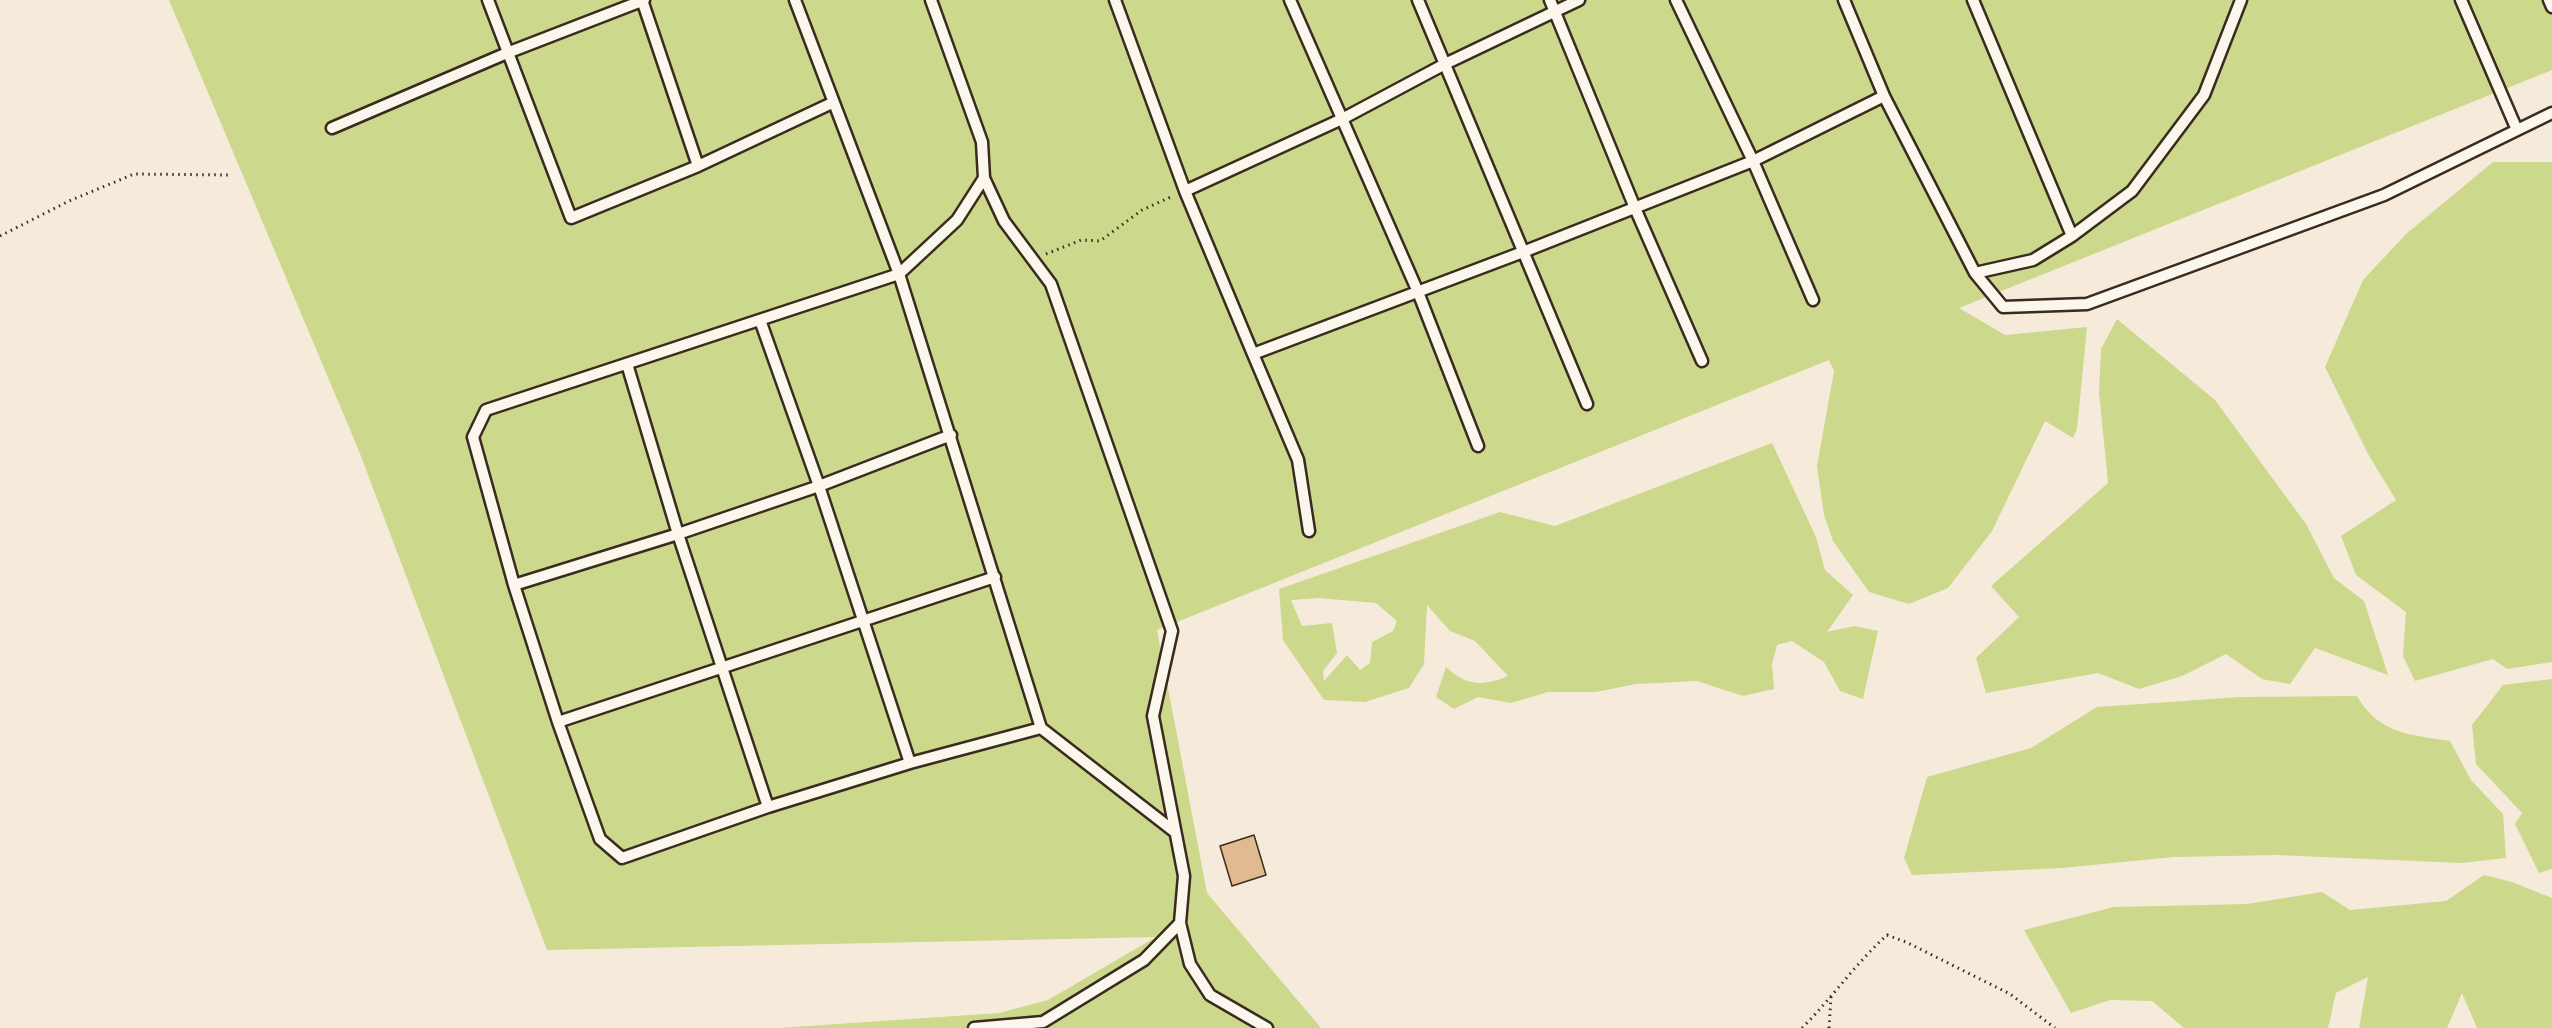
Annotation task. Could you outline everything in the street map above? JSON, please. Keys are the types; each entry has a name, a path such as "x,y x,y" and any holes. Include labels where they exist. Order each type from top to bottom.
{"lane":[{"path":"488,0 571,218 698,166 832,103"},
{"path":"332,128 507,53 643,0 698,166"},
{"path":"795,0 832,103 899,274 1041,728 1175,832"},
{"path":"931,0 982,142 984,178 1004,221 1051,284 1172,631 1153,716 1184,876 1180,923 1190,964 1210,995 1267,1028"},
{"path":"1115,0 1185,191 1298,460 1309,531"},
{"path":"1290,0 1418,292 1478,446"},
{"path":"1418,0 1587,404"},
{"path":"1185,191 1342,119 1552,5 1579,0"},
{"path":"1676,0 1753,160 1813,300"},
{"path":"1844,0 1884,96 1975,273 2003,307 2087,304 2384,195 2552,113"},
{"path":"1973,0 2072,236"},
{"path":"1975,273 2033,260 2072,236 2132,191 2204,95 2241,0"},
{"path":"2461,0 2517,130"},
{"path":"2549,0 2552,7"},
{"path":"1552,5 1635,208 1702,360"},
{"path":"1253,354 1523,252 1753,160 1884,96"},
{"path":"984,178 957,220 899,274 486,410 472,437 514,585 558,722 600,839 622,858 768,807 910,763 1041,728"},
{"path":"760,320 819,486 910,763"},
{"path":"627,364 678,534 768,807"},
{"path":"514,585 678,534 819,486 951,435"},
{"path":"558,722 995,576"},
{"path":"974,1028 1043,1023 1144,960 1180,923"}],"path":[{"path":"0,236 69,201 134,174 232,175"},
{"path":"1033,259 1081,240 1101,241 1142,210 1185,191"},
{"path":"1802,1028 1887,935 1906,942 2010,994 2055,1028"},
{"path":"1829,1028 1831,998"}],"green space":[{"path":"169,0 2552,0 2552,70 1959,308 2005,335 2087,327 2077,429 2073,438 2045,421 1992,531 1948,588 1909,604 1869,592 1833,541 1824,515 1817,466 1834,371 1829,360 1157,630 1207,893 1321,1028 779,1028 999,1013 1048,1000 1156,937 547,950 359,451"},
{"path":"2493,162 2552,162 2552,662 2507,669 2493,659 2415,681 2403,656 2406,612 2356,575 2341,536 2396,500 2368,454 2325,367 2363,280 2406,234"},
{"path":"2117,319 2215,400 2306,524 2334,578 2364,601 2388,675 2315,648 2290,684 2262,679 2226,654 2182,676 2139,689 2098,673 1986,693 1976,658 2019,617 1991,586 2108,483 2099,392 2101,349"},
{"path":"1772,443 1816,537 1825,570 1853,595 1827,632 1854,626 1878,631 1863,699 1840,691 1824,662 1792,641 1777,645 1772,664 1774,689 1743,696 1697,681 1636,684 1596,692 1548,692 1511,703 1478,697 1454,709 1436,697 1446,667 1461,678 1475,683 1490,682 1508,676 1475,641 1450,631 1427,605 1424,664 1409,688 1365,702 1324,700 1283,640 1279,589 1500,512 1555,526","holes":["1319,598 1376,603 1397,621 1393,631 1372,642 1370,663 1360,670 1347,655 1324,681 1323,671 1337,653 1332,623 1302,626 1291,600"]},
{"path":"2552,679 2552,869 2539,873 2515,824 2522,813 2476,764 2472,725 2503,685"},
{"path":"2357,696 2365,709 2386,725 2409,734 2450,741 2471,780 2503,814 2506,858 2462,863 2276,855 2174,857 2062,868 1912,875 1904,858 1927,777 2031,748 2097,707 2240,697"},
{"path":"2484,875 2512,882 2552,898 2552,1028 2477,1028 2462,993 2447,1028 2359,1028 2368,977 2336,993 2328,1028 2184,1028 2152,1001 2110,1000 2071,1013 2024,930 2114,907 2247,904 2322,892 2350,910 2446,901"}],"building":[{"path":"1254,835 1266,875 1232,886 1220,846"}]}
